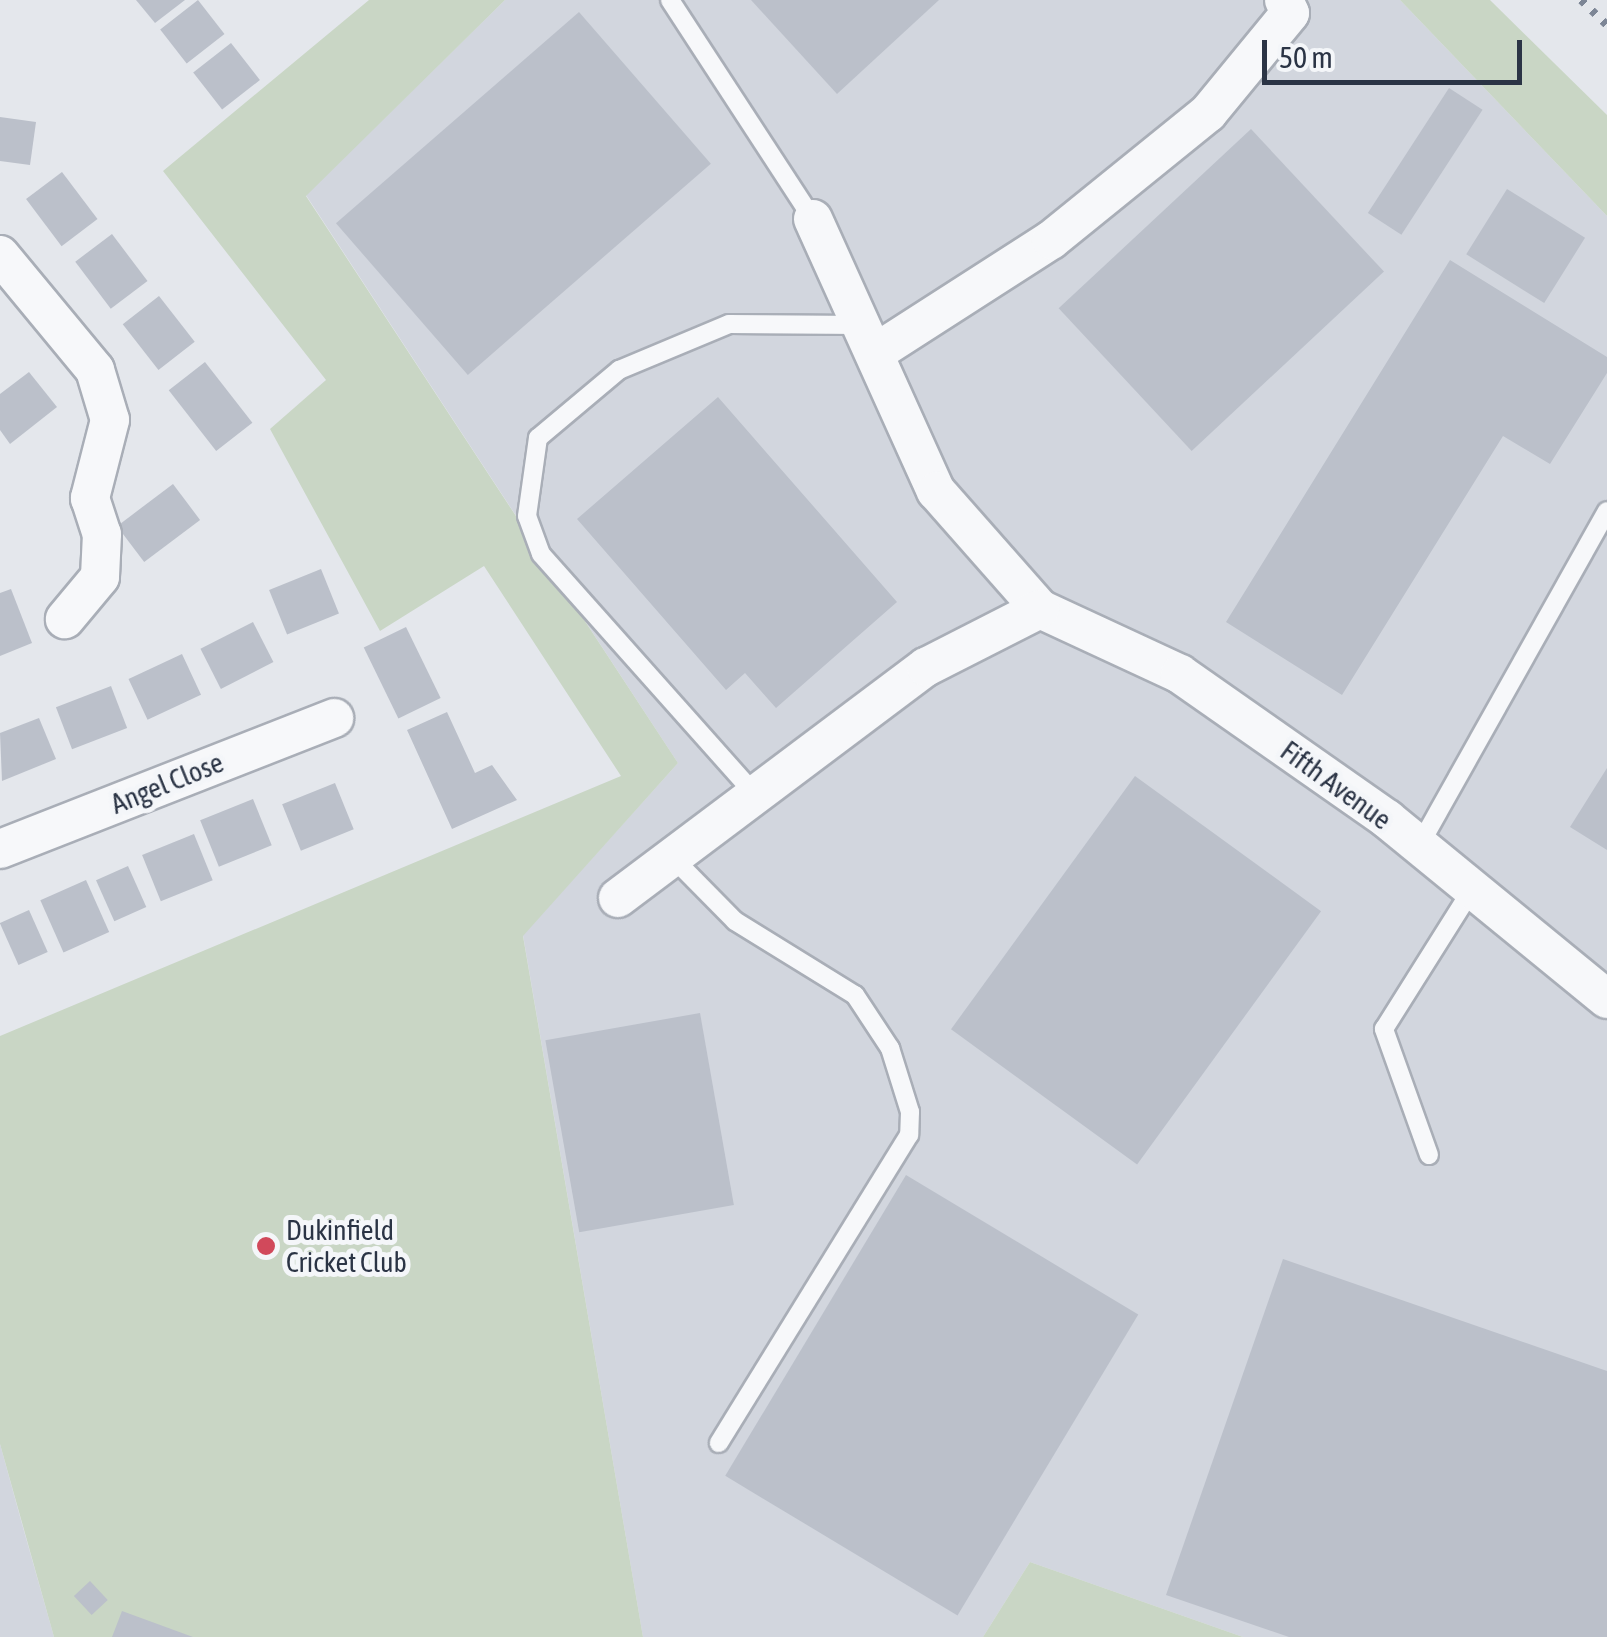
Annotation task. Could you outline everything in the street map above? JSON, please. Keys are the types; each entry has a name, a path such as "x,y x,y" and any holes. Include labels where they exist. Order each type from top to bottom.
{"street":[{"path":"868,339 1051,240 1208,112 1290,14 1284,0"},
{"path":"618,898 752,791 926,667 1040,609 936,490 813,219"},
{"path":"0,255 94,370 110,420 90,498 100,576 65,619"},
{"name":"Fifth Avenue","path":"1040,609 1180,674 1418,846 1607,998"},
{"name":"Angel Close","path":"0,849 334,718"}],"lane":[{"path":"670,0 813,219"},
{"path":"752,791 540,554 527,516 538,438 619,370 729,324 868,339"},
{"path":"1418,846 1607,512"},
{"path":"671,856 736,921 856,995 890,1048 910,1112 903,1147 719,1442"},
{"path":"1429,1155 1384,1028 1472,889"}],"shaded area":[{"path":"505,0 1400,0 1607,216 1607,1637 1243,1637 1030,1562 983,1637 643,1637 523,935 678,763 306,195"},
{"path":"0,1444 22,1524 54,1637 0,1637"}],"green space":[{"name":"Dukinfield Cricket Club","path":"369,0 505,0 306,196 678,763 523,936 643,1637 54,1637 0,1444 0,1036 621,776 484,566 380,631 270,429 326,380 163,171"},
{"path":"1400,0 1490,0 1607,115 1607,216"},
{"path":"1030,1562 1243,1637 983,1637"}],"building":[{"path":"136,0 185,0 155,23"},
{"path":"198,0 224,34 187,63 160,30"},
{"path":"751,0 939,0 837,94"},
{"path":"579,12 711,164 468,375 336,223"},
{"path":"231,43 260,80 222,110 193,73"},
{"path":"1449,88 1483,110 1401,235 1368,213"},
{"path":"0,117 36,122 30,165 0,161"},
{"path":"1251,129 1384,272 1192,451 1059,308"},
{"path":"62,172 98,219 62,246 26,199"},
{"path":"1507,189 1585,238 1544,303 1466,254"},
{"path":"112,234 148,281 111,309 75,262"},
{"path":"1450,260 1607,357 1607,373 1550,464 1503,436 1342,695 1226,622"},
{"path":"159,296 195,342 158,370 123,324"},
{"path":"205,362 252,423 216,451 169,390"},
{"path":"29,372 57,407 10,444 0,430 0,394"},
{"path":"718,397 897,602 776,708 745,673 726,690 577,519"},
{"path":"173,484 200,520 144,562 117,526"},
{"path":"321,569 339,614 287,634 269,590"},
{"path":"11,589 32,643 0,656 0,593"},
{"path":"253,622 273,662 221,689 200,649"},
{"path":"406,627 441,698 398,719 364,648"},
{"path":"182,654 201,695 148,720 129,679"},
{"path":"111,686 127,728 72,749 56,707"},
{"path":"447,712 475,773 492,765 517,800 452,829 407,730"},
{"path":"39,718 56,759 2,781 0,733"},
{"path":"1607,768 1607,850 1570,827"},
{"path":"1135,776 1321,911 1137,1164 951,1029"},
{"path":"335,783 354,829 301,851 282,804"},
{"path":"253,799 272,845 219,867 200,820"},
{"path":"194,834 213,880 161,901 142,855"},
{"path":"128,866 146,907 114,921 96,880"},
{"path":"86,880 109,932 64,952 40,900"},
{"path":"29,910 48,952 18,965 0,923"},
{"path":"700,1013 734,1205 579,1232 545,1040"},
{"path":"906,1175 1138,1315 958,1615 725,1476"},
{"path":"1283,1259 1607,1371 1607,1637 1289,1637 1166,1595"},
{"path":"90,1581 108,1600 92,1615 74,1596"},
{"path":"122,1611 193,1637 112,1637"}],"railway":[{"path":"1581,0 1607,25"}],"place":[{"name":"Dukinfield Cricket Club","path":"266,1246"}]}
